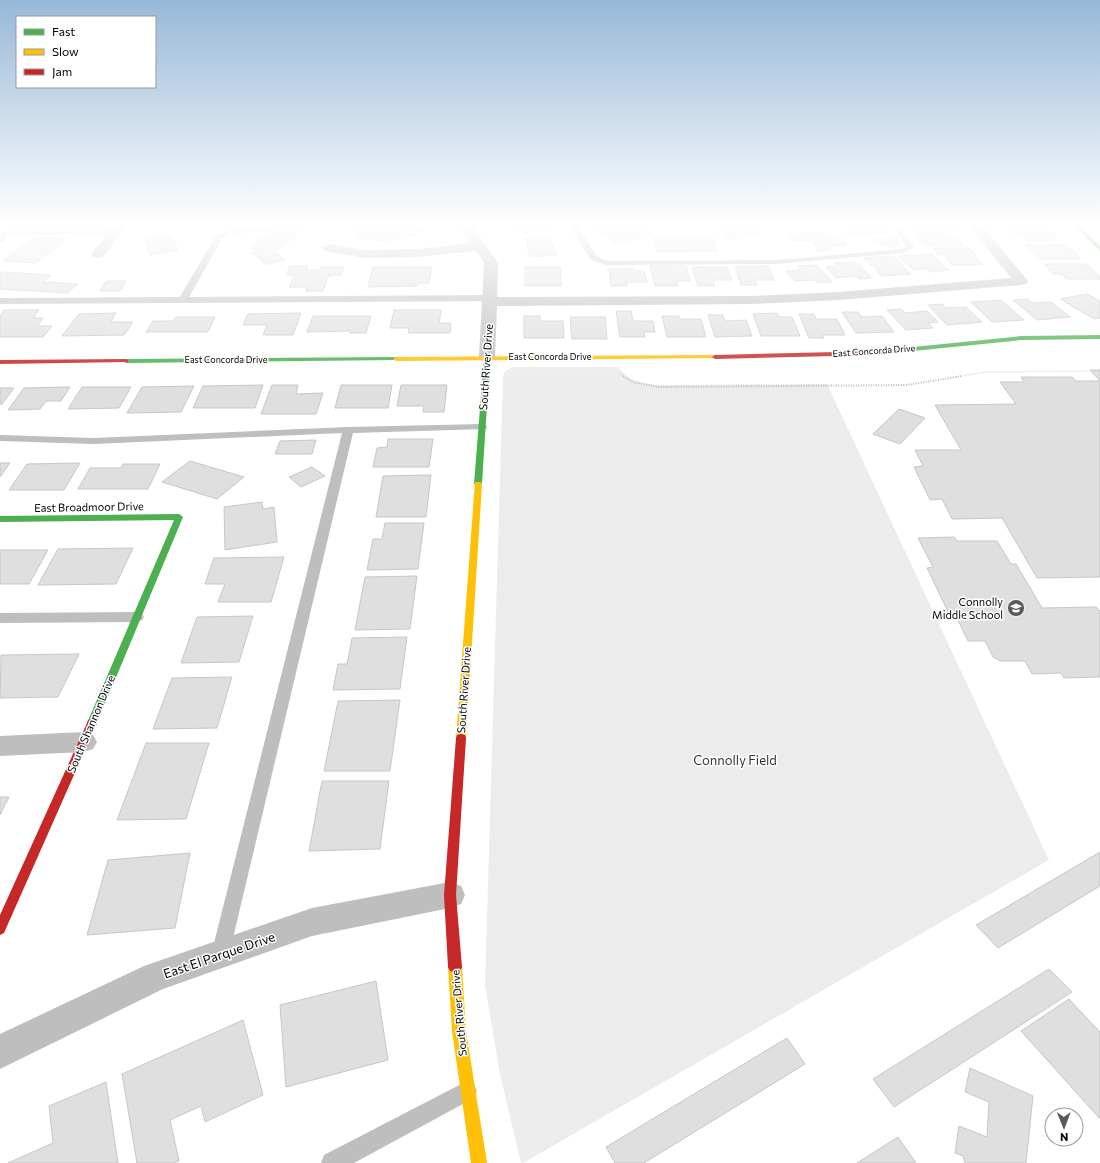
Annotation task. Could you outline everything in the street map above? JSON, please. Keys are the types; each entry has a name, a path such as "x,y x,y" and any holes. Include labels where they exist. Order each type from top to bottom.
{"street":[{"name":"South River Drive","path":"479,1163 459,1031 450,895 491,300 491,278"},
{"path":"491,300 759,300 838,296 1022,281 1020,278"},
{"name":"East Concorda Drive","path":"0,362 487,357 777,356 877,353 1022,338 1100,337"},
{"name":"East Broadmoor Drive","path":"0,519 179,517"},
{"name":"South Shannon Drive","path":"1,922 84,742 179,517"},
{"path":"0,746 84,742"},
{"name":"East El Parque Drive","path":"0,1052 155,977 220,954 312,922 450,895"}],"lane":[{"path":"183,300 195,278"},
{"path":"0,301 491,300"},
{"path":"0,438 94,441 348,430 482,427"},
{"path":"220,954 348,430"},
{"path":"0,618 137,617"},
{"path":"332,1163 467,1091"}],"path":[{"path":"617,370 624,378 634,383 658,387 907,385 986,372 1100,371"}],"green space":[{"name":"Connolly Field","path":"512,367 618,367 626,376 638,382 654,385 827,384 1049,860 523,1163 521,1163 500,1074 485,985 503,376 505,371"}],"building":[{"path":"0,278 47,278 43,282 78,284 67,293 0,289"},
{"path":"293,278 328,278 323,291 306,291 307,287 289,287"},
{"path":"370,278 430,278 429,283 418,283 417,286 368,287"},
{"path":"525,278 561,278 561,286 525,286"},
{"path":"610,278 646,278 647,282 627,282 627,286 611,286"},
{"path":"653,278 689,278 690,281 677,281 678,286 655,286"},
{"path":"696,278 731,278 732,280 713,280 715,286 698,286"},
{"path":"739,278 773,278 774,280 755,280 757,285 741,285"},
{"path":"793,278 829,278 832,282 818,283 815,280 795,281"},
{"path":"1065,278 1100,278 1100,279"},
{"path":"106,281 126,281 120,291 100,291"},
{"path":"1087,294 1100,301 1100,318 1094,319 1060,299"},
{"path":"1027,299 1032,303 1051,302 1070,317 1037,320 1013,300"},
{"path":"1001,300 1024,320 992,322 971,302"},
{"path":"942,304 946,308 966,307 982,322 947,325 928,305"},
{"path":"901,309 905,313 927,311 938,322 928,323 933,328 906,330 887,310"},
{"path":"4,310 39,310 33,318 43,318 37,326 52,326 43,337 0,337 0,315"},
{"path":"394,310 441,310 439,323 451,323 450,333 408,333 409,328 390,328"},
{"path":"616,311 631,311 633,321 653,321 655,332 644,332 645,337 620,337"},
{"path":"842,312 858,312 862,317 882,316 894,332 856,333"},
{"path":"116,313 111,322 133,322 124,335 62,336 79,314"},
{"path":"301,313 293,335 263,335 267,325 243,325 248,314"},
{"path":"777,313 779,317 792,317 800,336 761,336 753,314"},
{"path":"799,314 814,314 816,319 837,319 845,335 823,335 824,338 809,338"},
{"path":"708,315 723,315 725,321 746,320 752,336 715,337"},
{"path":"313,316 371,316 366,333 350,333 350,331 307,332"},
{"path":"524,316 540,316 540,321 563,321 564,338 524,338"},
{"path":"662,316 679,316 680,319 701,319 706,337 667,337"},
{"path":"176,317 215,317 208,332 146,332 153,321 173,321"},
{"path":"570,317 605,317 607,339 572,339"},
{"path":"1090,370 1100,370 1100,381"},
{"path":"1021,377 1072,377 1076,381 1100,381 1100,577 1037,578 1002,518 952,519 942,499 930,500 914,467 923,466 915,450 961,450 935,405 1016,404 1000,382 1024,382"},
{"path":"263,385 255,408 193,408 203,386"},
{"path":"272,385 298,385 296,394 323,393 316,414 261,414"},
{"path":"341,385 392,385 388,408 335,408"},
{"path":"401,385 447,385 444,412 423,412 424,406 397,406"},
{"path":"194,386 181,412 127,413 142,387"},
{"path":"70,387 61,401 46,401 40,409 8,410 24,388"},
{"path":"82,387 131,387 119,408 68,409"},
{"path":"0,388 14,388 2,404 0,404"},
{"path":"899,409 925,418 900,444 873,434"},
{"path":"388,439 433,439 429,467 373,467 377,448 387,447"},
{"path":"316,440 312,454 275,454 280,441"},
{"path":"190,461 244,477 217,499 162,482"},
{"path":"0,463 10,463 0,477"},
{"path":"80,463 64,490 9,490 27,464"},
{"path":"123,464 160,464 148,489 78,489 90,468 121,468"},
{"path":"312,467 325,476 301,487 289,477"},
{"path":"431,475 426,517 376,517 383,476"},
{"path":"262,502 263,509 274,507 277,542 225,550 224,507"},
{"path":"385,523 424,523 418,569 367,570 373,539 382,539"},
{"path":"954,537 957,541 997,541 1011,564 1016,564 1042,608 1096,607 1100,611 1100,677 1064,678 1061,673 1032,674 1025,661 1000,661 993,657 985,641 968,641 956,616 950,616 927,568 933,567 918,538"},
{"path":"133,548 116,584 38,585 58,549"},
{"path":"0,550 48,550 29,584 0,584"},
{"path":"284,557 271,602 218,602 225,584 205,584 214,558"},
{"path":"417,576 410,629 355,630 365,577"},
{"path":"253,616 239,662 181,663 197,617"},
{"path":"407,637 400,689 333,690 338,664 347,664 352,638"},
{"path":"79,654 58,697 0,698 1,655"},
{"path":"232,677 217,728 153,729 172,678"},
{"path":"400,700 390,771 324,771 338,701"},
{"path":"146,743 209,743 186,819 117,820"},
{"path":"322,781 389,781 380,849 309,851"},
{"path":"0,797 9,797 0,815"},
{"path":"1100,852 1100,886 998,948 976,925"},
{"path":"190,853 175,928 87,935 108,860"},
{"path":"1049,969 1072,992 894,1107 873,1079"},
{"path":"376,981 388,1060 286,1087 280,1005"},
{"path":"1069,999 1100,1032 1100,1119 1021,1031"},
{"path":"243,1020 263,1095 205,1122 201,1106 170,1120 179,1161 174,1163 137,1163 122,1074"},
{"path":"787,1038 805,1064 644,1163 615,1163 606,1147"},
{"path":"970,1068 1033,1096 1026,1163 965,1163 963,1156 955,1153 959,1126 987,1137 989,1102 965,1092"},
{"path":"106,1082 118,1163 8,1163 53,1143 49,1106"},
{"path":"898,1137 916,1163 857,1163"}],"traffic: fast":[{"path":"913,349 1022,338 1100,337"},
{"path":"478,484 487,357"},
{"path":"126,361 396,359"},
{"path":"0,519 179,517 92,723"}],"traffic: slow":[{"path":"396,359 715,357"},
{"path":"461,738 478,484"},
{"path":"455,967 459,1031 479,1163"}],"traffic: jam":[{"path":"715,357 877,353 913,349"},
{"path":"0,362 126,361"},
{"path":"0,929 92,723"},
{"path":"455,967 450,895 461,738"}],"place":[{"name":"Connolly Middle School","path":"1016,608"}]}
